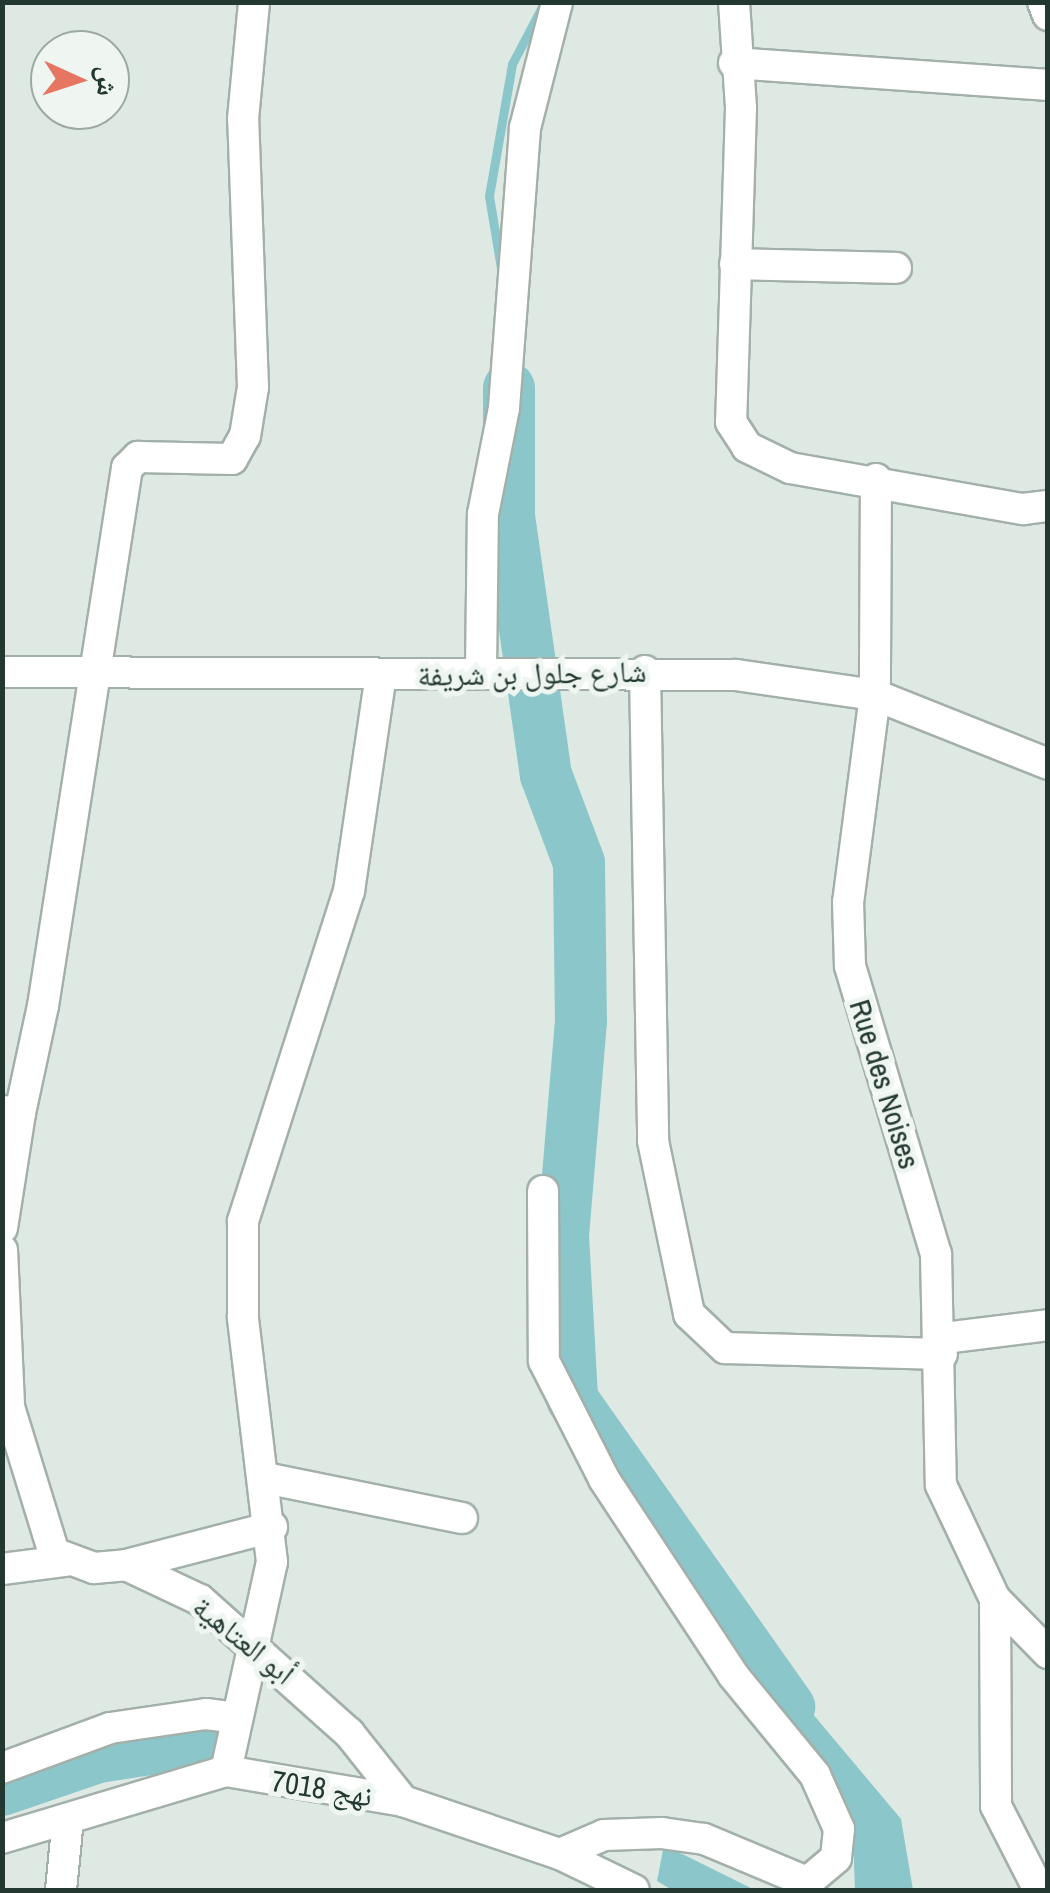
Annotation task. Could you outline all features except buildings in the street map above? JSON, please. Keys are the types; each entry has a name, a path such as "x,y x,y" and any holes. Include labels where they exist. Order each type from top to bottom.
{"street":[{"path":"2,1228 11,1112 93,678 127,468 138,456 232,460 245,436 253,388 244,119 254,2"},
{"path":"491,670 483,514 504,408 525,128 557,2"},
{"path":"734,2 736,264 731,422 747,447 765,462 876,479 1023,509 1048,506"},
{"path":"1042,2 1048,15"},
{"path":"734,63 1048,85"},
{"path":"736,264 896,268"},
{"name":"Rue des Noises","path":"876,479 875,695 848,902 850,966 936,1254 943,1346 942,1485 995,1599 1048,1653"},
{"name":"شارع جلول بن شريفة","path":"2,672 93,678 491,670 646,672 875,695 1048,764"},
{"path":"646,672 653,1142 694,1327 736,1349 943,1346 1048,1325"},
{"path":"226,1770 255,1642 272,1527 243,1316 243,1221 349,891 381,675"},
{"path":"542,1191 544,1361 604,1478 733,1675 815,1775 839,1830 836,1858 807,1882 704,1839 662,1832 604,1836 560,1854"},
{"path":"2,1250 9,1408 44,1537 65,1562"},
{"path":"266,1478 462,1518"},
{"path":"126,1565 272,1527"},
{"name":"أبو العتاهية","path":"2,1569 65,1562 126,1565 200,1600 255,1642 402,1801"},
{"path":"995,1599 996,1806 1039,1890"},
{"path":"2,1768 110,1728 206,1714 236,1718"},
{"name":"نهج 7018","path":"2,1838 226,1770 402,1801 560,1854 632,1890"},
{"path":"61,1890 68,1819"}],"water":[{"path":"754,1644 901,1819 913,1890 855,1890 853,1836 731,1660"},
{"path":"664,1845 755,1890 672,1890 657,1881"}],"waterway":[{"path":"502,274 489,196 512,64 543,5"},
{"path":"509,388 509,516 546,775 579,863 581,1021 563,1236 572,1399 789,1707"},
{"path":"2,1790 98,1757 202,1741"}]}
